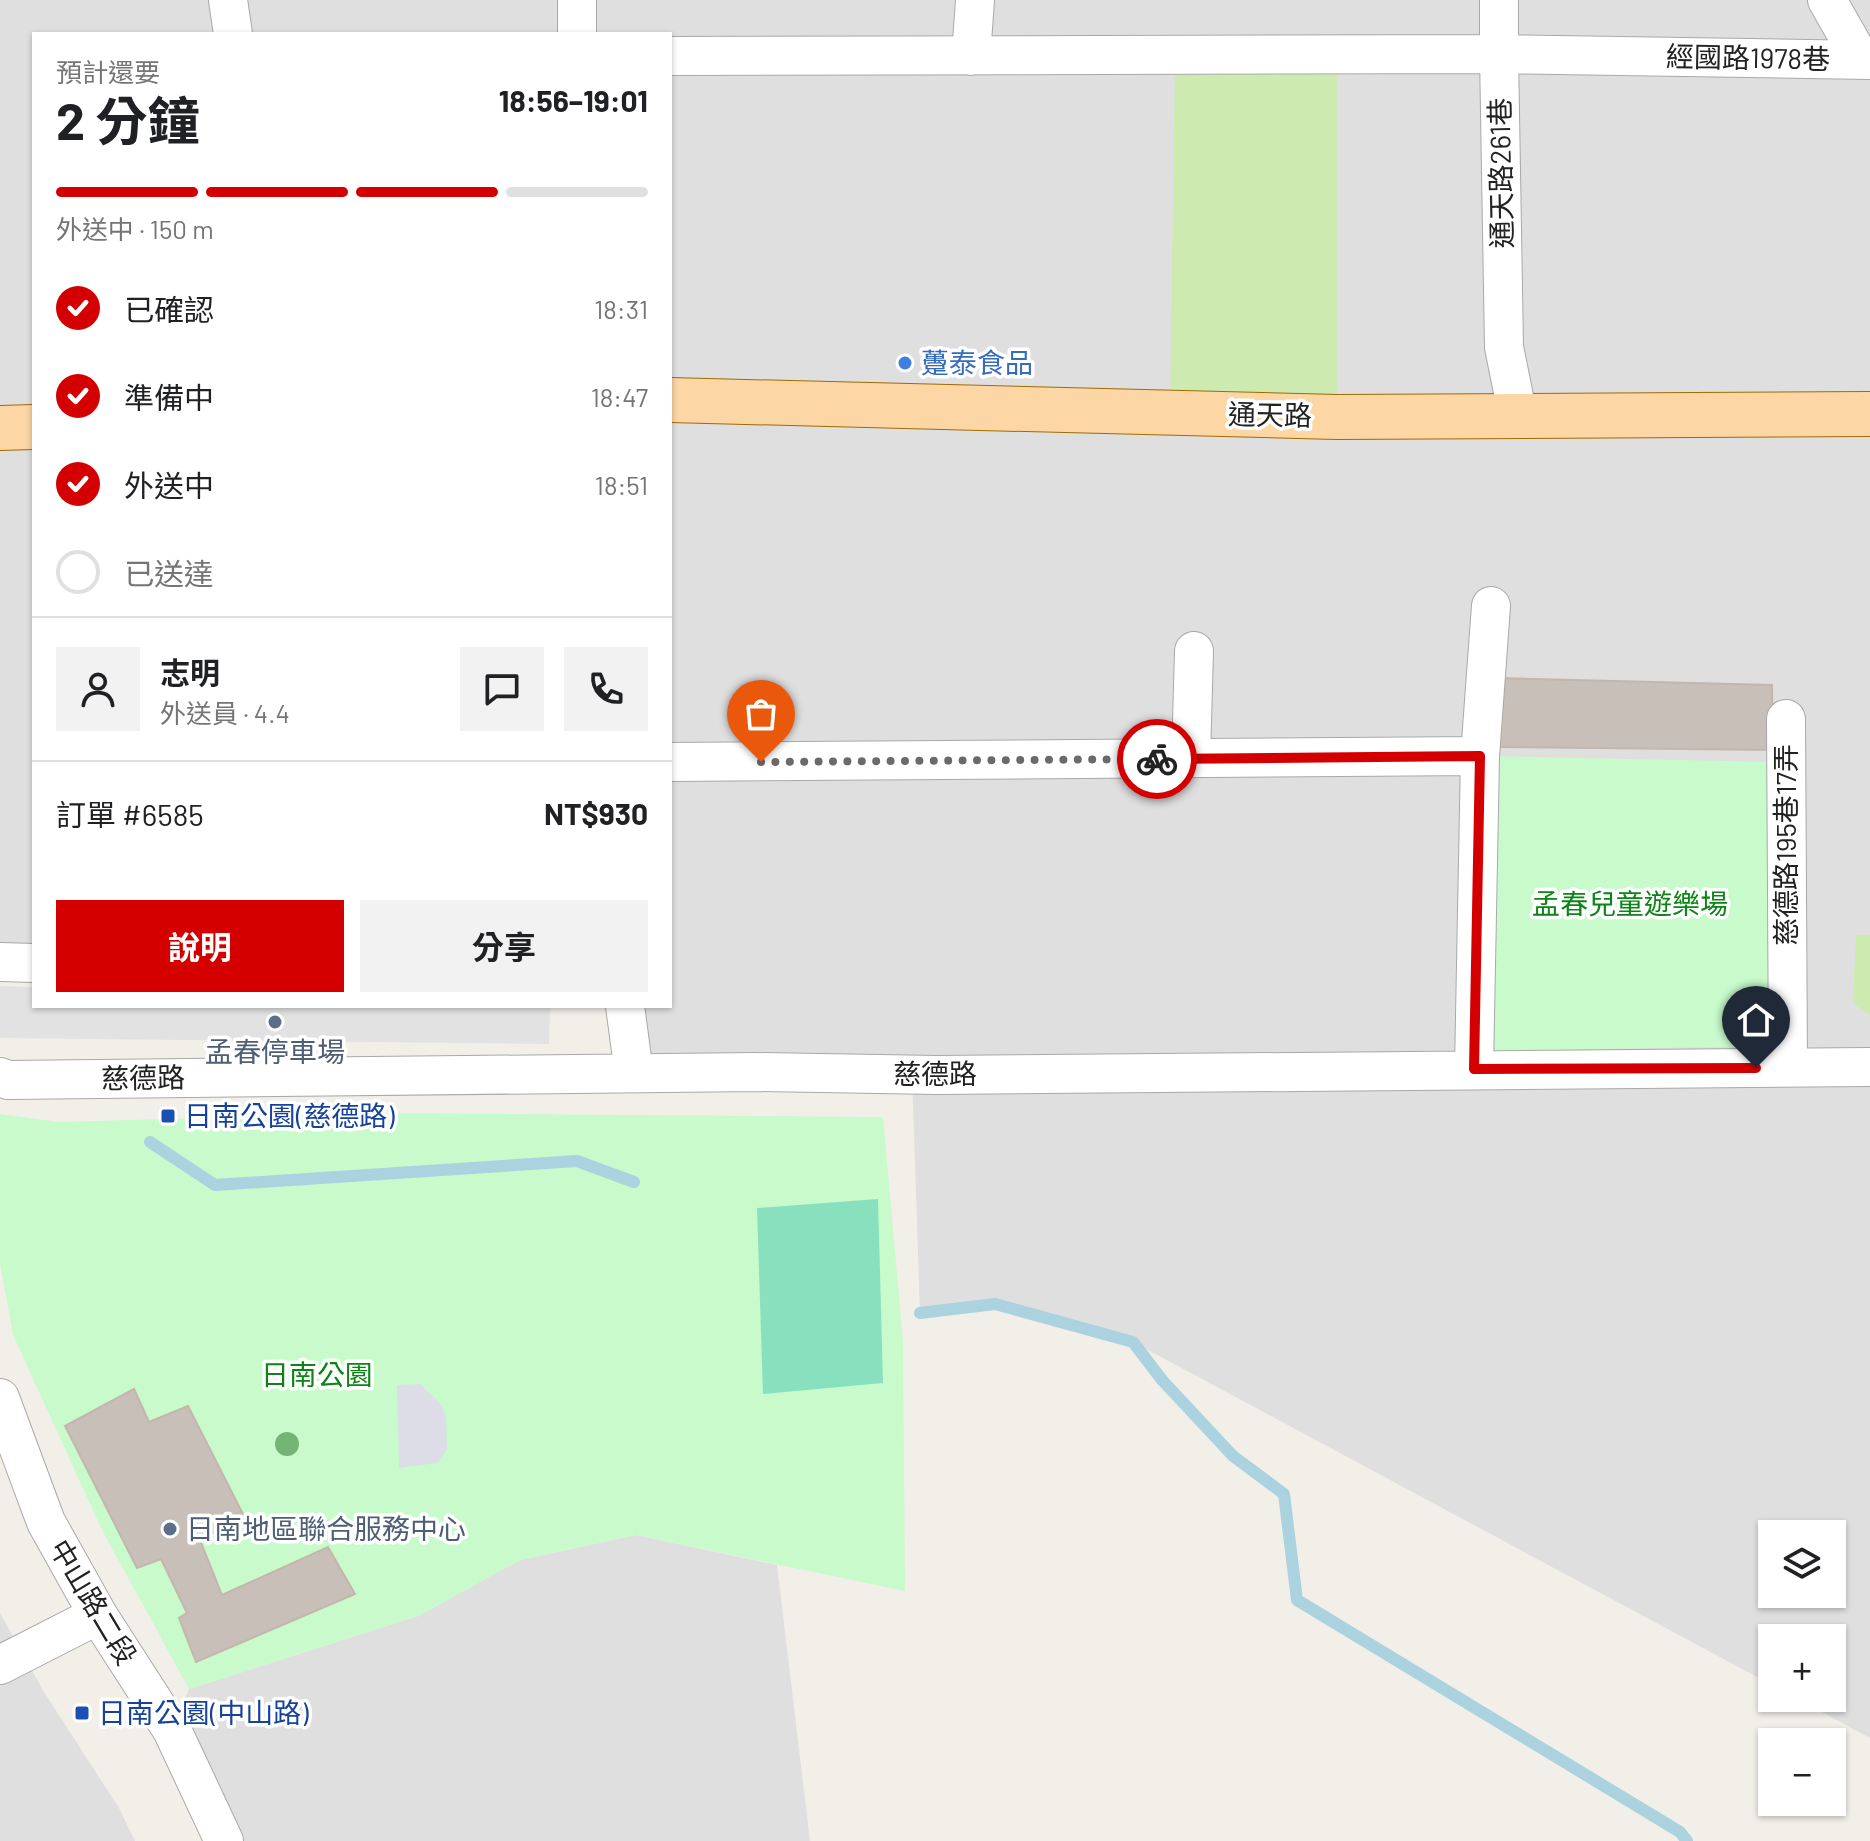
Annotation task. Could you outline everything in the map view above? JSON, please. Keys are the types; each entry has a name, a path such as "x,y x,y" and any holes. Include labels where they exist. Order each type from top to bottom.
{"main road":[{"name":"通天路","path":"672,400 1322,417 1870,414"},
{"path":"0,428 32,427"}],"street":[{"path":"228,0 233,32"},
{"path":"577,0 577,32"},
{"path":"971,56 975,0"},
{"name":"通天路261巷","path":"1499,0 1504,347 1518,417"},
{"path":"1827,0 1866,60"},
{"path":"672,56 1499,54"},
{"name":"經國路1978巷","path":"1499,54 1866,60"},
{"path":"1474,1069 1480,756 1491,606"},
{"path":"1191,758 1194,651"},
{"name":"慈德路195巷17弄","path":"1786,719 1788,1067"},
{"path":"672,762 1480,756"},
{"path":"0,962 32,963"},
{"path":"625,1008 634,1073"},
{"name":"慈德路","path":"0,1077 8,1080 634,1073 936,1075 1870,1067"},
{"name":"中山路二段","path":"0,1398 46,1522 98,1615 172,1730 224,1841"},
{"path":"0,1665 98,1615"}],"shaded area":[{"path":"0,0 1870,0 1870,1738 1822,1712 1846,1712 1846,1624 1758,1624 1758,1677 1133,1342 995,1304 920,1313 912,1075 634,1073 625,1008 672,1008 672,32 32,32 32,963 0,962"},
{"name":"孟春停車場","path":"0,986 32,987 32,1008 550,1008 549,1044 0,1038"},
{"path":"420,1384 439,1402 446,1416 447,1449 437,1463 399,1468 397,1385"},
{"path":"636,1535 777,1565 810,1841 224,1841 172,1730 189,1689 418,1616 520,1560"},
{"path":"0,1613 44,1692 119,1808 135,1841 0,1841"}],"green space":[{"path":"1337,55 1337,417 1170,413 1175,56"},
{"name":"孟春兒童遊樂場","path":"1491,756 1772,762 1771,1046 1487,1051"},
{"path":"1856,935 1870,935 1870,1016 1853,1003"},
{"name":"日南公園","path":"375,1113 883,1117 903,1341 905,1591 636,1535 520,1560 418,1616 189,1689 102,1530 13,1335 0,1263 0,1114 59,1122"},
{"path":"878,1199 883,1383 763,1394 757,1208"}],"building":[{"path":"1496,678 1772,685 1773,750 1496,747"},
{"name":"日南地區聯合服務中心","path":"134,1389 149,1422 188,1406 245,1518 200,1540 222,1595 328,1547 355,1594 196,1662 179,1618 187,1613 161,1559 137,1568 65,1426"}],"waterway":[{"path":"150,1142 215,1185 577,1161 634,1182"},
{"path":"920,1313 995,1304 1133,1342 1162,1380 1233,1456 1284,1494 1297,1600 1680,1832 1687,1841"}],"way so far":[{"path":"761,762 1157,759"}],"place":[{"name":"躉泰食品","path":"905,363"},
{"name":"孟春停車場","path":"275,1022"},
{"name":"日南公園(慈德路)","path":"168,1116"},
{"name":"日南地區聯合服務中心","path":"170,1529"},
{"name":"日南公園(中山路)","path":"82,1713"}],"route":[{"path":"1157,759 1480,756 1474,1069 1756,1068"}]}
